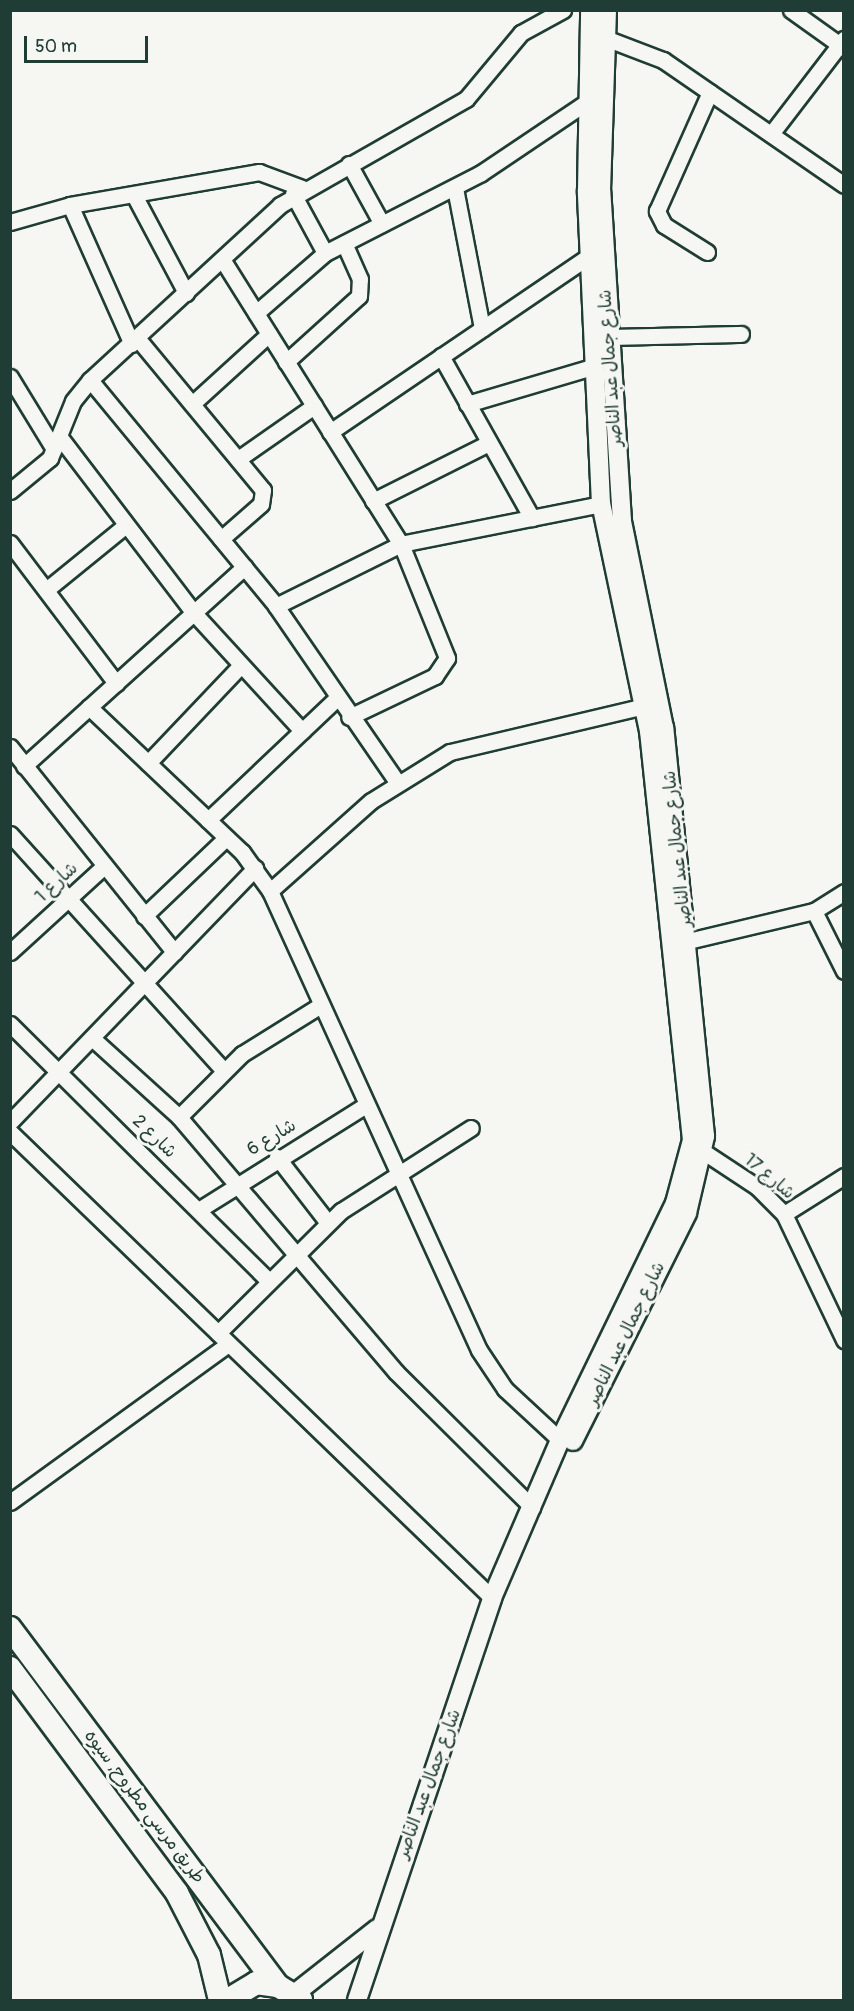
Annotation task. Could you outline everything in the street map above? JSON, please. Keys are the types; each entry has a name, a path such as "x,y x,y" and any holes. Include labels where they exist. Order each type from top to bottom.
{"main road":[{"name":"طريق مرسي مطروح, سيوه","path":"10,1628 291,1994"},
{"name":"طريق مرسي مطروح, سيوه","path":"10,1668 177,1893 209,1955 220,2001"},
{"path":"228,2001 245,1985 291,1994"}],"street":[{"path":"10,491 44,465 73,401 90,380 298,191 466,99 521,33 563,10"},
{"name":"شارع جمال عبد الناصر","path":"480,1640 489,1632 571,1445 687,1213 704,1152 688,941 678,907 644,706 602,504 590,255 588,101 590,10"},
{"name":"شارع جمال عبد الناصر","path":"357,2001 378,1927 480,1640 492,1598 560,1440 675,1203 689,1161 692,1118 662,712 622,521 607,337 601,191 607,10"},
{"path":"771,134 842,44 791,10"},
{"path":"605,38 663,60 843,185"},
{"path":"707,252 664,225 657,211 710,92"},
{"path":"256,313 326,253 455,188 588,101"},
{"path":"349,164 382,224"},
{"path":"10,222 70,206 260,172 298,191 326,253"},
{"path":"455,188 482,328"},
{"path":"134,195 186,293"},
{"path":"70,206 135,341 260,485 264,500 221,539"},
{"path":"286,362 359,296 360,279 344,243"},
{"path":"330,432 590,255"},
{"path":"222,259 401,544 442,646 443,670 349,717"},
{"path":"192,404 269,334"},
{"path":"607,337 741,334"},
{"path":"441,356 532,518"},
{"path":"467,404 595,366"},
{"path":"10,377 56,442 126,525 194,613 302,731"},
{"path":"90,380 276,606 336,699 397,782"},
{"path":"238,459 314,406"},
{"path":"373,501 489,443"},
{"path":"276,606 401,544 602,504"},
{"path":"46,590 126,525"},
{"path":"10,543 116,683"},
{"path":"24,766 244,567"},
{"path":"148,763 241,664"},
{"path":"208,820 336,699"},
{"path":"270,891 397,782 481,741 644,706"},
{"path":"89,707 226,838 255,868 270,891 366,1105 491,1370 560,1440"},
{"path":"10,747 103,867 174,952"},
{"path":"10,834 143,984 224,1071"},
{"path":"144,916 226,838"},
{"name":"شارع 1","path":"10,952 103,867"},
{"path":"10,1122 255,868"},
{"path":"688,941 814,910 843,892"},
{"path":"814,910 843,971"},
{"path":"179,1117 224,1071 262,1039 321,1005"},
{"name":"شارع 2","path":"10,1024 200,1209 269,1281"},
{"path":"92,1038 179,1117 294,1255 431,1410 532,1506"},
{"name":"شارع 6","path":"200,1209 277,1157 366,1105"},
{"path":"10,1502 223,1338 269,1281 328,1223 398,1174 471,1128"},
{"path":"10,1132 492,1598"},
{"name":"شارع 17","path":"704,1152 757,1187 784,1214 804,1245 843,1340"},
{"path":"277,1157 328,1223"},
{"path":"784,1214 843,1176"},
{"path":"291,1994 378,1927"}]}
